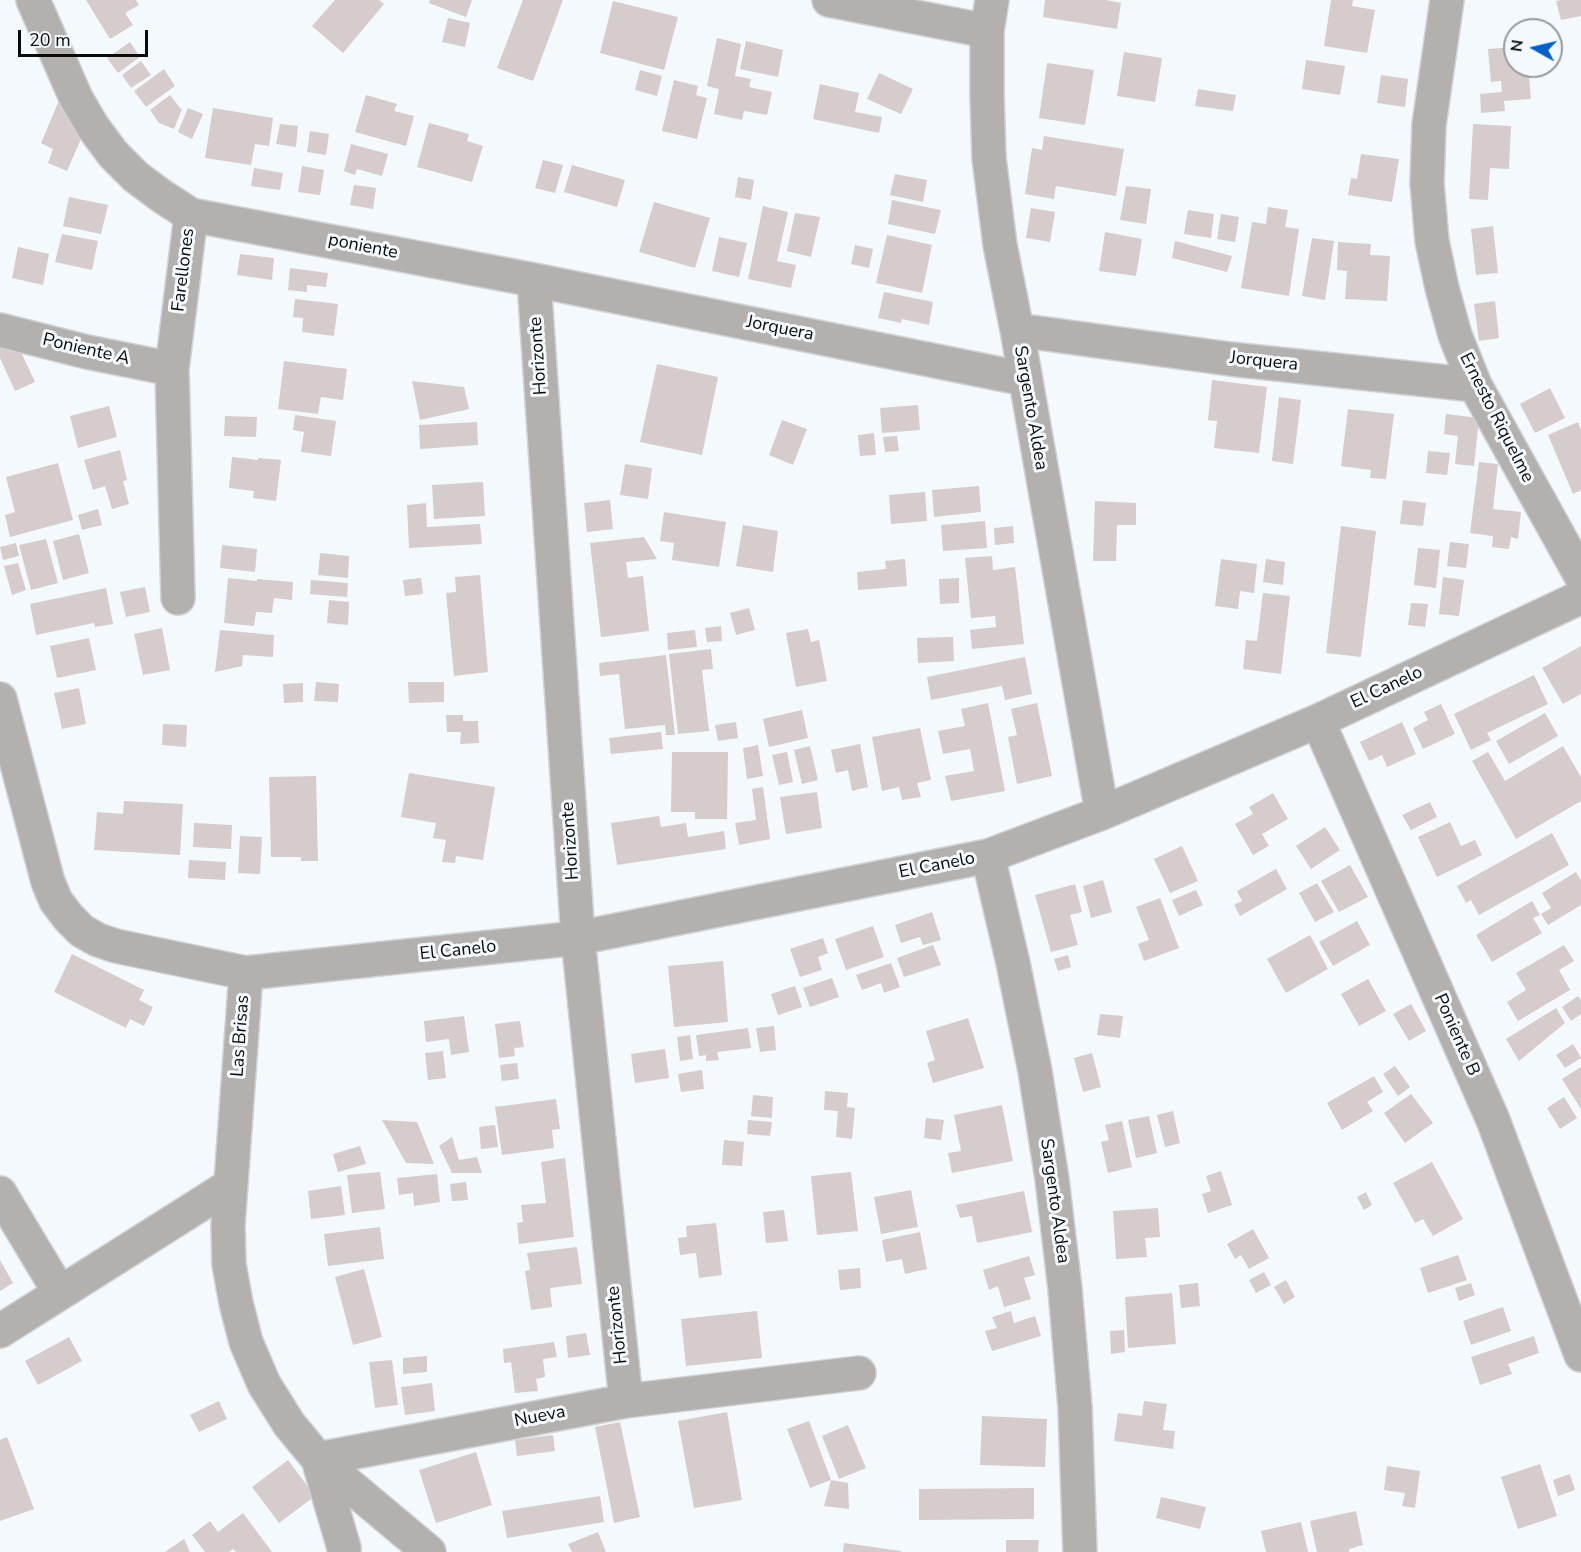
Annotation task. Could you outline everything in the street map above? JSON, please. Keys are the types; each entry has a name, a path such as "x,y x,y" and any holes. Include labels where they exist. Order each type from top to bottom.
{"street":[{"name":"Farellones","path":"33,0 76,98 93,127 113,154 136,177 191,214 172,369 178,598"},
{"path":"829,0 990,15"},
{"name":"Ernesto Riquelme","path":"1447,0 1429,125 1427,183 1432,242 1442,288 1455,334 1475,385 1581,576"},
{"name":"Sargento Aldea","path":"990,15 987,94 989,158 1000,245 1102,813"},
{"name":"poniente","path":"191,214 534,280"},
{"name":"Jorquera","path":"534,280 1025,379"},
{"name":"Horizonte","path":"534,280 578,938 626,1401"},
{"name":"Poniente A","path":"0,330 87,352 172,369"},
{"name":"Jorquera","path":"1017,330 1230,359 1475,385"},
{"name":"El Canelo","path":"246,974 578,938 988,856 1102,813 1318,721 1581,597"},
{"name":"Las Brisas","path":"0,699 48,882 56,901 69,918 82,931 116,946 246,974 228,1225 230,1264 236,1303 246,1342 264,1384 289,1424 318,1459"},
{"name":"Poniente B","path":"1318,721 1493,1120 1581,1355"},
{"name":"Sargento Aldea","path":"988,856 1035,1071 1052,1179 1065,1289 1075,1407 1080,1552"},
{"path":"0,1331 231,1185"},
{"path":"0,1193 60,1293"},
{"name":"Nueva","path":"318,1459 626,1401 859,1373"},
{"path":"318,1459 344,1552"},
{"path":"318,1459 429,1552"}],"building":[{"path":"86,0 136,0 139,5 125,13 133,25 110,39"},
{"path":"335,0 379,0 384,4 343,53 312,26"},
{"path":"430,0 472,0 466,17 429,3"},
{"path":"523,0 563,0 533,81 497,68"},
{"path":"1045,0 1106,0 1121,3 1117,29 1043,17"},
{"path":"1331,0 1353,0 1352,6 1375,10 1367,53 1324,46"},
{"path":"1581,0 1581,16 1563,20 1560,18 1556,1"},
{"path":"613,1 678,17 664,70 600,53"},
{"path":"448,18 470,23 465,47 442,42"},
{"path":"717,38 741,44 735,76 751,79 749,87 772,92 767,115 744,111 742,120 714,114 719,89 707,86"},
{"path":"746,41 783,50 778,77 740,69"},
{"path":"130,42 140,57 118,73 107,58"},
{"path":"1503,48 1503,78 1529,78 1531,99 1504,101 1505,111 1481,113 1480,94 1502,92 1501,81 1491,82 1488,49"},
{"path":"1124,52 1162,58 1155,102 1117,96"},
{"path":"1306,60 1345,66 1340,95 1302,89"},
{"path":"141,61 151,75 131,88 122,75"},
{"path":"1047,63 1094,70 1085,125 1039,118"},
{"path":"164,69 175,86 146,107 134,91"},
{"path":"640,70 662,76 657,96 635,90"},
{"path":"879,73 913,89 901,114 867,99"},
{"path":"1381,75 1408,79 1405,107 1377,103"},
{"path":"674,80 698,86 696,95 707,98 697,139 662,131"},
{"path":"820,84 859,93 855,112 882,117 879,133 813,119"},
{"path":"1198,89 1236,95 1233,111 1195,106"},
{"path":"170,95 182,109 174,129 159,123 150,110"},
{"path":"366,95 397,104 394,111 414,116 406,146 355,132"},
{"path":"61,96 84,132 67,171 48,163 53,149 41,143"},
{"path":"188,108 203,114 192,139 178,132"},
{"path":"213,108 273,118 269,146 255,144 251,165 205,158"},
{"path":"429,123 469,134 467,141 483,146 472,182 417,167"},
{"path":"280,124 298,126 296,147 276,144"},
{"path":"1473,124 1511,126 1509,169 1490,168 1488,200 1469,199"},
{"path":"310,131 329,134 326,155 307,152"},
{"path":"1044,136 1124,149 1116,196 1056,186 1054,199 1025,194 1032,148 1042,150"},
{"path":"351,144 388,154 382,176 357,169 355,175 344,171"},
{"path":"1361,154 1399,159 1392,202 1348,195 1351,178 1357,179"},
{"path":"543,160 563,165 555,193 535,188"},
{"path":"572,165 625,180 617,207 564,192"},
{"path":"302,166 324,170 320,195 298,192"},
{"path":"254,168 283,173 280,190 251,186"},
{"path":"895,174 927,180 923,202 890,195"},
{"path":"738,177 754,180 751,200 735,197"},
{"path":"354,185 376,188 373,209 350,205"},
{"path":"1126,186 1151,189 1146,224 1120,220"},
{"path":"69,197 108,205 101,234 63,226"},
{"path":"892,200 941,210 935,234 888,224"},
{"path":"654,202 710,218 695,268 639,252"},
{"path":"763,206 788,212 777,261 796,265 791,288 748,279"},
{"path":"1268,207 1288,210 1285,227 1299,229 1289,296 1241,288 1252,222 1266,224"},
{"path":"1031,208 1055,212 1050,242 1026,238"},
{"path":"1188,210 1214,214 1211,238 1184,234"},
{"path":"795,213 820,217 811,257 787,251"},
{"path":"1221,214 1239,217 1235,242 1217,239"},
{"path":"1493,226 1498,273 1476,275 1471,229"},
{"path":"1105,232 1142,239 1136,276 1099,271"},
{"path":"62,234 98,241 92,270 55,262"},
{"path":"887,235 932,245 922,293 876,283"},
{"path":"719,237 747,243 739,277 712,271"},
{"path":"1312,238 1334,241 1325,300 1302,296"},
{"path":"1175,241 1232,256 1227,272 1172,258"},
{"path":"1338,242 1371,244 1370,255 1390,256 1387,301 1345,299 1347,271 1337,270"},
{"path":"855,245 873,249 869,268 851,264"},
{"path":"18,247 49,254 43,285 12,278"},
{"path":"240,254 274,258 272,280 237,275"},
{"path":"290,268 328,273 326,287 307,285 307,292 288,290"},
{"path":"884,292 933,302 929,325 902,319 901,323 878,318"},
{"path":"295,299 338,304 334,336 302,332 303,318 293,317"},
{"path":"1495,301 1499,338 1479,341 1474,304"},
{"path":"0,344 19,348 35,382 15,391 0,358"},
{"path":"284,361 347,369 343,400 321,397 318,414 278,409"},
{"path":"657,364 718,377 702,455 640,442"},
{"path":"1212,380 1267,387 1259,453 1214,448 1217,421 1208,420"},
{"path":"412,381 464,387 469,409 420,420"},
{"path":"1550,388 1565,418 1535,433 1520,404"},
{"path":"1279,397 1301,400 1293,464 1272,461"},
{"path":"918,405 920,430 882,433 880,408"},
{"path":"109,406 117,437 78,448 70,416"},
{"path":"1348,409 1394,414 1386,479 1370,478 1371,470 1341,466"},
{"path":"1446,414 1479,418 1474,466 1455,464 1458,436 1444,434"},
{"path":"295,415 336,421 331,456 301,452 304,432 293,430"},
{"path":"225,416 257,417 256,437 224,436"},
{"path":"782,420 807,429 793,465 769,455"},
{"path":"477,422 478,445 420,449 419,425"},
{"path":"1578,422 1581,430 1581,490 1573,494 1548,435"},
{"path":"874,433 876,455 860,456 858,435"},
{"path":"897,436 899,451 885,452 883,437"},
{"path":"120,450 127,480 123,481 129,504 112,509 105,486 93,490 84,460"},
{"path":"1428,451 1450,453 1447,475 1426,473"},
{"path":"232,457 281,460 276,501 253,498 254,491 229,488"},
{"path":"1479,462 1498,464 1493,509 1521,512 1518,539 1511,537 1509,549 1492,547 1493,536 1470,533"},
{"path":"58,463 73,520 10,537 5,515 15,512 6,477"},
{"path":"625,464 652,468 648,499 620,495"},
{"path":"483,482 485,516 434,519 432,485"},
{"path":"979,486 981,512 934,517 932,490"},
{"path":"925,492 927,521 891,524 889,495"},
{"path":"610,500 613,529 587,532 584,503"},
{"path":"1403,500 1426,503 1423,526 1400,524"},
{"path":"1095,501 1136,503 1136,525 1117,525 1116,561 1093,561"},
{"path":"426,503 427,527 480,524 482,544 409,548 407,505"},
{"path":"98,509 102,525 82,530 78,515"},
{"path":"664,512 726,522 719,567 672,560 674,543 660,541"},
{"path":"985,521 987,548 943,551 941,525"},
{"path":"743,525 778,531 773,572 736,566"},
{"path":"1013,526 1014,543 995,545 994,528"},
{"path":"1341,526 1376,531 1361,657 1326,653"},
{"path":"79,534 89,573 63,580 53,541"},
{"path":"644,537 657,559 626,562 628,578 643,576 649,631 601,637 590,543"},
{"path":"46,539 58,583 31,590 19,545"},
{"path":"1450,542 1469,544 1466,568 1447,566"},
{"path":"16,543 19,556 3,560 0,547"},
{"path":"222,545 257,549 255,572 220,568"},
{"path":"1418,548 1440,550 1436,588 1414,585"},
{"path":"320,553 349,556 348,578 318,575"},
{"path":"992,556 993,570 1015,567 1024,644 972,649 970,630 996,627 995,616 971,618 965,558"},
{"path":"905,559 907,586 858,590 857,572 886,569 885,561"},
{"path":"1221,559 1257,564 1254,593 1240,591 1238,609 1215,606"},
{"path":"1266,559 1285,562 1283,585 1263,582"},
{"path":"18,563 26,590 12,595 4,566"},
{"path":"480,575 488,672 454,676 446,593 456,592 455,577"},
{"path":"1443,577 1464,580 1459,616 1439,614"},
{"path":"228,578 293,582 292,600 274,598 272,613 256,612 254,626 224,623"},
{"path":"421,578 423,594 405,596 403,580"},
{"path":"959,578 959,603 940,604 939,579"},
{"path":"311,580 348,583 347,597 310,594"},
{"path":"145,587 150,612 126,617 120,592"},
{"path":"106,588 113,624 95,627 94,623 36,635 30,604"},
{"path":"1263,593 1290,596 1281,674 1243,669 1246,640 1257,641"},
{"path":"329,600 349,602 348,625 327,623"},
{"path":"1411,603 1428,604 1425,627 1408,625"},
{"path":"749,608 755,630 736,635 730,613"},
{"path":"721,626 722,641 707,642 705,628"},
{"path":"162,628 170,670 143,675 134,634"},
{"path":"808,629 811,642 819,640 827,681 796,687 786,633"},
{"path":"220,630 274,635 273,657 243,655 242,666 215,672"},
{"path":"695,630 697,647 668,650 667,633"},
{"path":"953,637 954,661 918,663 917,638"},
{"path":"89,638 96,670 57,678 50,646"},
{"path":"1581,646 1581,694 1563,704 1542,668"},
{"path":"711,649 713,669 702,670 709,731 678,734 669,654"},
{"path":"666,655 675,735 666,735 665,725 625,729 619,674 600,676 599,663"},
{"path":"1025,657 1032,694 1005,700 1002,686 931,700 927,677"},
{"path":"1534,675 1548,704 1487,733 1491,740 1471,750 1454,714"},
{"path":"316,682 339,684 338,702 314,701"},
{"path":"408,682 444,682 444,702 409,703"},
{"path":"303,683 303,702 284,703 283,684"},
{"path":"79,688 86,724 62,729 54,693"},
{"path":"988,703 1005,791 951,801 945,776 974,771 970,749 943,754 938,731 965,726 961,709"},
{"path":"1037,703 1052,776 1017,784 1008,737 1017,735 1011,709"},
{"path":"1441,704 1455,734 1423,749 1413,728 1428,720 1424,712"},
{"path":"802,710 808,738 769,747 763,719"},
{"path":"1545,713 1558,736 1509,764 1496,741"},
{"path":"446,715 463,715 463,721 478,721 479,743 460,744 461,732 447,732"},
{"path":"736,722 738,738 718,741 715,725"},
{"path":"1402,722 1416,754 1387,767 1382,755 1369,761 1360,742"},
{"path":"163,724 187,725 186,747 162,745"},
{"path":"920,728 931,780 917,783 921,797 902,800 899,787 882,791 872,737"},
{"path":"661,732 663,749 611,754 609,738"},
{"path":"860,744 868,787 852,791 848,770 836,773 831,750"},
{"path":"758,745 763,776 747,779 743,748"},
{"path":"810,746 818,780 802,784 794,750"},
{"path":"1563,746 1581,777 1581,801 1516,839 1472,761 1488,752 1505,781"},
{"path":"672,752 728,752 727,819 695,819 695,812 671,812"},
{"path":"787,752 793,782 779,785 772,755"},
{"path":"409,773 495,787 483,860 456,856 455,863 442,862 446,840 433,838 436,823 401,817"},
{"path":"316,776 318,861 301,861 301,857 271,857 269,777"},
{"path":"763,787 770,839 739,845 735,823 756,820 752,789"},
{"path":"817,792 822,828 786,834 780,797"},
{"path":"1273,793 1288,819 1262,834 1269,846 1253,855 1235,824 1253,814 1249,807"},
{"path":"124,801 183,804 180,855 94,850 97,812 123,814"},
{"path":"1430,802 1437,817 1411,830 1402,815"},
{"path":"659,816 661,827 686,823 688,837 724,831 726,849 617,865 611,823"},
{"path":"1450,822 1461,846 1475,840 1482,855 1437,877 1418,837"},
{"path":"194,823 232,825 231,849 193,847"},
{"path":"1325,827 1340,850 1311,869 1296,846"},
{"path":"1552,833 1569,865 1479,915 1471,900 1466,903 1457,886"},
{"path":"240,836 262,837 260,874 238,873"},
{"path":"1182,846 1198,881 1170,893 1154,859"},
{"path":"189,860 226,862 225,880 188,878"},
{"path":"1350,865 1368,897 1339,912 1321,881"},
{"path":"1276,869 1287,889 1240,916 1234,905 1242,901 1237,891"},
{"path":"1576,872 1581,880 1581,905 1548,925 1541,914 1551,908 1542,893"},
{"path":"1103,880 1112,912 1091,918 1083,886"},
{"path":"1317,883 1334,912 1315,922 1299,893"},
{"path":"1075,884 1082,912 1070,915 1078,945 1051,952 1035,895"},
{"path":"1196,890 1203,905 1179,916 1172,900"},
{"path":"1160,898 1179,948 1144,961 1138,944 1149,940 1136,907"},
{"path":"1532,901 1540,915 1533,918 1542,933 1492,962 1476,935"},
{"path":"932,912 941,940 923,945 920,937 901,943 895,925"},
{"path":"1357,921 1370,945 1333,966 1319,942"},
{"path":"873,926 884,957 846,970 835,939"},
{"path":"1310,935 1328,969 1286,993 1267,959"},
{"path":"823,938 828,953 818,957 822,970 800,977 790,949"},
{"path":"933,945 941,965 904,977 897,958"},
{"path":"1564,945 1574,961 1559,970 1570,990 1518,1021 1507,1002 1526,990 1516,973"},
{"path":"72,954 144,990 139,1000 153,1007 144,1026 130,1019 126,1028 54,992"},
{"path":"1068,955 1071,967 1058,971 1054,959"},
{"path":"723,961 728,1022 674,1027 668,966"},
{"path":"891,963 900,987 884,993 881,983 862,990 856,975"},
{"path":"832,978 839,997 810,1007 803,988"},
{"path":"1368,979 1386,1011 1359,1026 1341,994"},
{"path":"795,986 802,1007 778,1015 771,994"},
{"path":"1578,996 1581,1000 1581,1014 1571,1021 1562,1007"},
{"path":"1411,1004 1426,1031 1409,1041 1393,1014"},
{"path":"1556,1008 1565,1023 1519,1061 1506,1039"},
{"path":"1100,1014 1123,1016 1120,1038 1097,1035"},
{"path":"464,1016 469,1052 451,1055 449,1039 426,1042 424,1021"},
{"path":"968,1018 984,1068 933,1083 927,1063 935,1060 926,1031"},
{"path":"520,1021 524,1047 514,1048 515,1056 499,1058 495,1024"},
{"path":"774,1026 776,1050 760,1052 756,1028"},
{"path":"748,1028 751,1048 717,1052 719,1060 706,1061 706,1055 699,1056 696,1035"},
{"path":"690,1035 693,1059 680,1061 677,1037"},
{"path":"1573,1044 1581,1058 1565,1068 1556,1055"},
{"path":"665,1049 669,1078 635,1083 631,1054"},
{"path":"443,1051 446,1078 428,1080 425,1053"},
{"path":"1092,1053 1101,1087 1083,1092 1074,1058"},
{"path":"517,1063 519,1079 502,1081 500,1065"},
{"path":"1395,1066 1410,1087 1398,1096 1383,1074"},
{"path":"1581,1067 1581,1109 1562,1079"},
{"path":"702,1070 704,1089 681,1092 678,1074"},
{"path":"1374,1076 1383,1092 1367,1102 1373,1111 1342,1130 1327,1103"},
{"path":"825,1091 848,1093 847,1107 855,1108 852,1139 836,1137 838,1111 824,1110"},
{"path":"1411,1094 1433,1123 1405,1143 1384,1113"},
{"path":"753,1095 773,1097 772,1118 751,1116"},
{"path":"1564,1097 1577,1118 1560,1129 1547,1108"},
{"path":"556,1099 560,1129 552,1130 554,1148 502,1155 495,1107"},
{"path":"1002,1105 1013,1161 952,1173 948,1153 961,1151 954,1115"},
{"path":"1173,1111 1180,1143 1165,1147 1157,1115"},
{"path":"1149,1116 1157,1153 1136,1158 1128,1120"},
{"path":"926,1118 944,1120 941,1140 924,1138"},
{"path":"382,1120 417,1122 434,1164 406,1163"},
{"path":"748,1120 772,1122 770,1136 747,1134"},
{"path":"1122,1121 1132,1167 1108,1173 1101,1142 1109,1140 1105,1125"},
{"path":"495,1125 498,1147 481,1149 479,1127"},
{"path":"452,1137 459,1160 477,1157 482,1173 452,1173 439,1146"},
{"path":"724,1140 744,1142 742,1166 722,1165"},
{"path":"360,1146 366,1164 338,1172 333,1154"},
{"path":"565,1158 574,1237 519,1244 517,1223 523,1222 521,1205 546,1203 541,1162"},
{"path":"1432,1162 1463,1219 1433,1236 1423,1219 1415,1223 1393,1183"},
{"path":"1221,1171 1232,1205 1208,1213 1202,1194 1211,1191 1206,1176"},
{"path":"380,1172 385,1209 352,1213 347,1175"},
{"path":"851,1172 858,1231 817,1235 811,1176"},
{"path":"437,1174 440,1202 414,1206 413,1193 399,1195 397,1178"},
{"path":"466,1182 468,1200 452,1201 450,1184"},
{"path":"341,1186 345,1215 311,1219 308,1191"},
{"path":"911,1190 918,1227 881,1234 874,1197"},
{"path":"1024,1191 1032,1232 977,1243 972,1216 960,1218 956,1205"},
{"path":"1366,1192 1372,1205 1364,1210 1357,1197"},
{"path":"1158,1208 1160,1237 1145,1238 1147,1257 1116,1259 1113,1211"},
{"path":"784,1210 788,1241 766,1243 763,1212"},
{"path":"716,1223 722,1275 699,1278 696,1253 680,1255 678,1238 687,1237 686,1226"},
{"path":"380,1227 384,1259 328,1266 324,1234"},
{"path":"1253,1229 1269,1258 1249,1269 1241,1255 1235,1259 1227,1244"},
{"path":"920,1232 927,1269 905,1274 902,1259 886,1262 882,1240"},
{"path":"577,1247 582,1284 550,1288 552,1307 531,1310 525,1271 530,1270 527,1253"},
{"path":"1458,1255 1467,1280 1428,1293 1420,1268"},
{"path":"1029,1256 1035,1275 1024,1278 1031,1299 1004,1307 998,1286 989,1290 983,1270"},
{"path":"0,1260 13,1283 0,1291"},
{"path":"860,1268 861,1288 840,1290 838,1270"},
{"path":"364,1269 382,1337 353,1345 335,1277"},
{"path":"1264,1272 1271,1285 1256,1293 1249,1280"},
{"path":"1286,1280 1295,1297 1284,1304 1274,1287"},
{"path":"1198,1283 1200,1306 1181,1308 1179,1285"},
{"path":"1471,1283 1475,1295 1459,1301 1455,1288"},
{"path":"1172,1293 1176,1344 1128,1348 1125,1297"},
{"path":"1503,1307 1511,1331 1471,1345 1463,1321"},
{"path":"757,1311 762,1358 686,1366 681,1319"},
{"path":"1011,1311 1014,1323 1035,1316 1041,1336 992,1351 985,1331 997,1328 992,1317"},
{"path":"1124,1330 1125,1352 1111,1354 1110,1331"},
{"path":"586,1333 590,1355 568,1358 566,1336"},
{"path":"1534,1336 1539,1353 1508,1364 1512,1374 1480,1385 1471,1357"},
{"path":"69,1337 82,1361 38,1385 25,1361"},
{"path":"554,1342 557,1357 543,1359 545,1377 536,1379 538,1391 515,1393 511,1362 504,1363 503,1349"},
{"path":"427,1356 427,1372 403,1374 403,1358"},
{"path":"392,1360 398,1405 375,1408 369,1362"},
{"path":"432,1383 435,1411 405,1415 401,1387"},
{"path":"219,1401 227,1419 199,1432 190,1415"},
{"path":"1144,1401 1167,1404 1163,1430 1175,1431 1173,1449 1114,1441 1118,1413 1142,1416"},
{"path":"727,1412 742,1500 694,1508 678,1421"},
{"path":"982,1416 1047,1419 1045,1467 980,1465"},
{"path":"809,1421 831,1480 810,1488 787,1429"},
{"path":"620,1422 640,1517 614,1523 595,1427"},
{"path":"848,1425 866,1468 839,1479 822,1436"},
{"path":"553,1435 555,1451 517,1456 515,1440"},
{"path":"7,1437 34,1509 0,1521 0,1440"},
{"path":"476,1452 492,1505 436,1523 419,1470"},
{"path":"288,1460 315,1496 279,1523 252,1487"},
{"path":"1540,1464 1557,1516 1518,1529 1501,1477"},
{"path":"1387,1466 1420,1471 1415,1508 1402,1506 1405,1493 1384,1490"},
{"path":"1570,1474 1575,1490 1558,1496 1553,1480"},
{"path":"831,1480 848,1483 849,1509 824,1506"},
{"path":"1034,1488 1034,1519 919,1520 919,1489"},
{"path":"600,1496 604,1522 507,1538 502,1511"},
{"path":"1161,1497 1206,1507 1200,1529 1156,1518"},
{"path":"1356,1511 1363,1545 1349,1549 1349,1552 1317,1552 1310,1521"},
{"path":"243,1513 272,1552 236,1552 233,1549 229,1552 205,1552 192,1535 210,1521 218,1532"},
{"path":"1301,1522 1308,1552 1266,1552 1261,1531"},
{"path":"598,1532 606,1552 572,1552 568,1544"},
{"path":"184,1539 190,1552 165,1552"},
{"path":"1006,1540 1039,1540 1038,1552 1006,1552"},
{"path":"844,1543 901,1551 901,1552 843,1552"}]}
